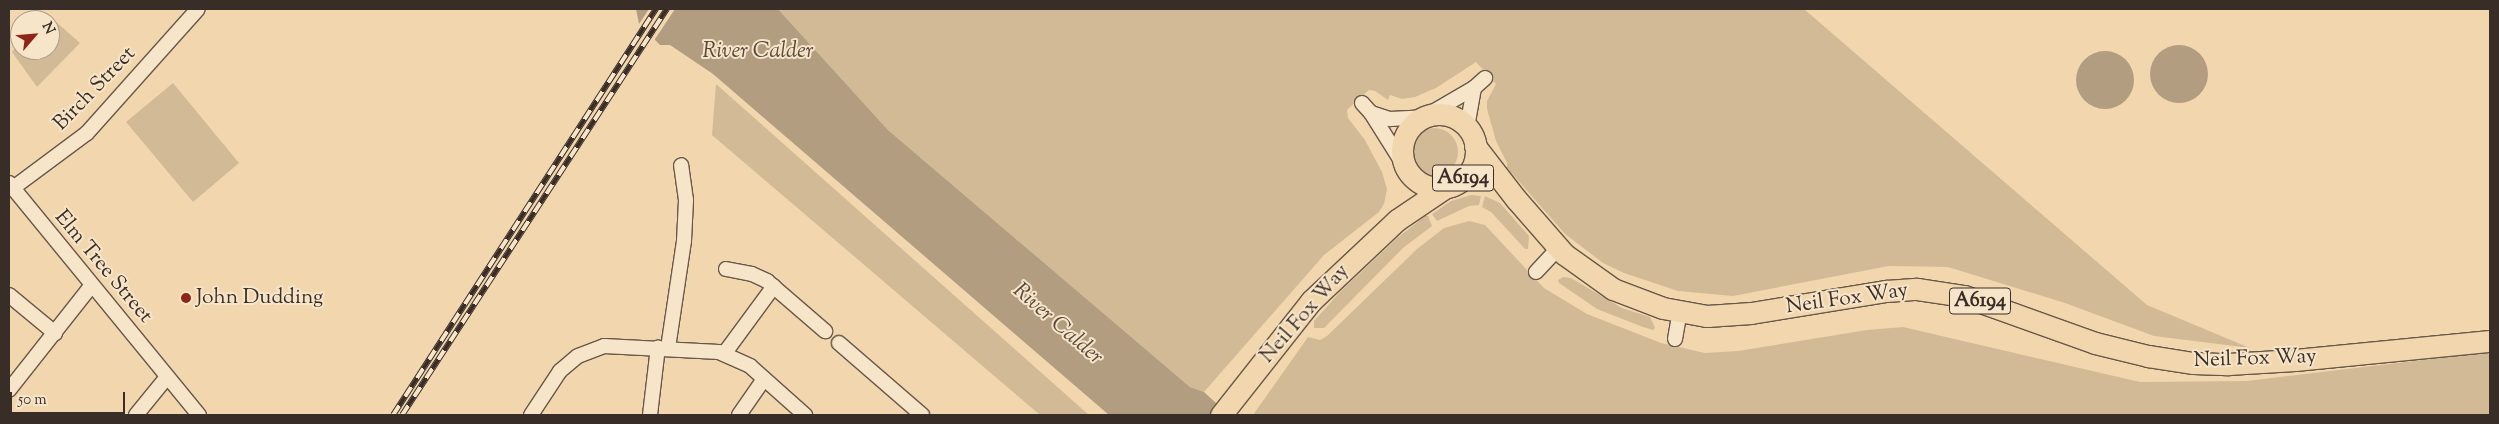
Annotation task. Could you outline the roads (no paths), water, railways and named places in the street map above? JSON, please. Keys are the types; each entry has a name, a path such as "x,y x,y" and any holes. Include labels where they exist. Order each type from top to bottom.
{"main road":[{"name":"Neil Fox Way","path":"1397,220 1405,204 1407,169 1402,143 1406,132 1414,123 1424,117 1436,114 1447,115 1458,120 1508,188 1558,248 1582,270 1613,290 1638,300 1680,311 1707,316 1751,313 1886,290 1917,289 1964,296 2095,343 2148,356 2193,363 2228,364 2295,360 2490,341"},
{"name":"A6194","path":"1455,182 1474,163 1471,137"},
{"name":"A6194","path":"1407,169 1421,184 1433,188 1455,182 1508,188"},
{"name":"Neil Fox Way","path":"1221,415 1311,301 1397,220 1455,182"}],"street":[{"name":"Birch Street","path":"11,186 87,133 198,9"},
{"path":"1407,169 1366,108 1390,119 1407,120 1424,117 1474,88 1485,78"},
{"path":"1471,137 1474,88"},
{"path":"650,415 684,241 686,200 681,164"},
{"name":"Elm Tree Street","path":"11,186 90,286 199,415"},
{"path":"1536,272 1558,248"},
{"path":"726,269 752,274 774,286 825,331"},
{"path":"9,390 90,286"},
{"path":"724,354 774,286"},
{"path":"9,295 55,333"},
{"path":"1675,339 1680,311"},
{"path":"839,343 922,415"},
{"path":"531,415 560,371 578,356 604,346 663,348 724,354 750,366 806,415"},
{"path":"136,415 167,377"},
{"path":"739,415 764,380"}],"water":[{"name":"River Calder","path":"636,9 778,9 888,130 1190,387 1204,392 1229,415 1109,415 713,74 670,45 660,45 639,24"},
{"path":"2173,45 2185,45 2195,49 2204,58 2208,80 2200,95 2185,103 2173,103 2163,99 2154,90 2150,80 2150,68 2154,58 2163,49"},
{"path":"2099,51 2111,51 2121,55 2130,64 2134,86 2126,101 2111,109 2099,109 2089,105 2080,96 2076,86 2076,74 2080,64 2089,55"}],"railway":[{"path":"393,415 656,9"},
{"path":"402,415 667,9"}],"place":[{"name":"John Dudding","path":"186,298"}]}
